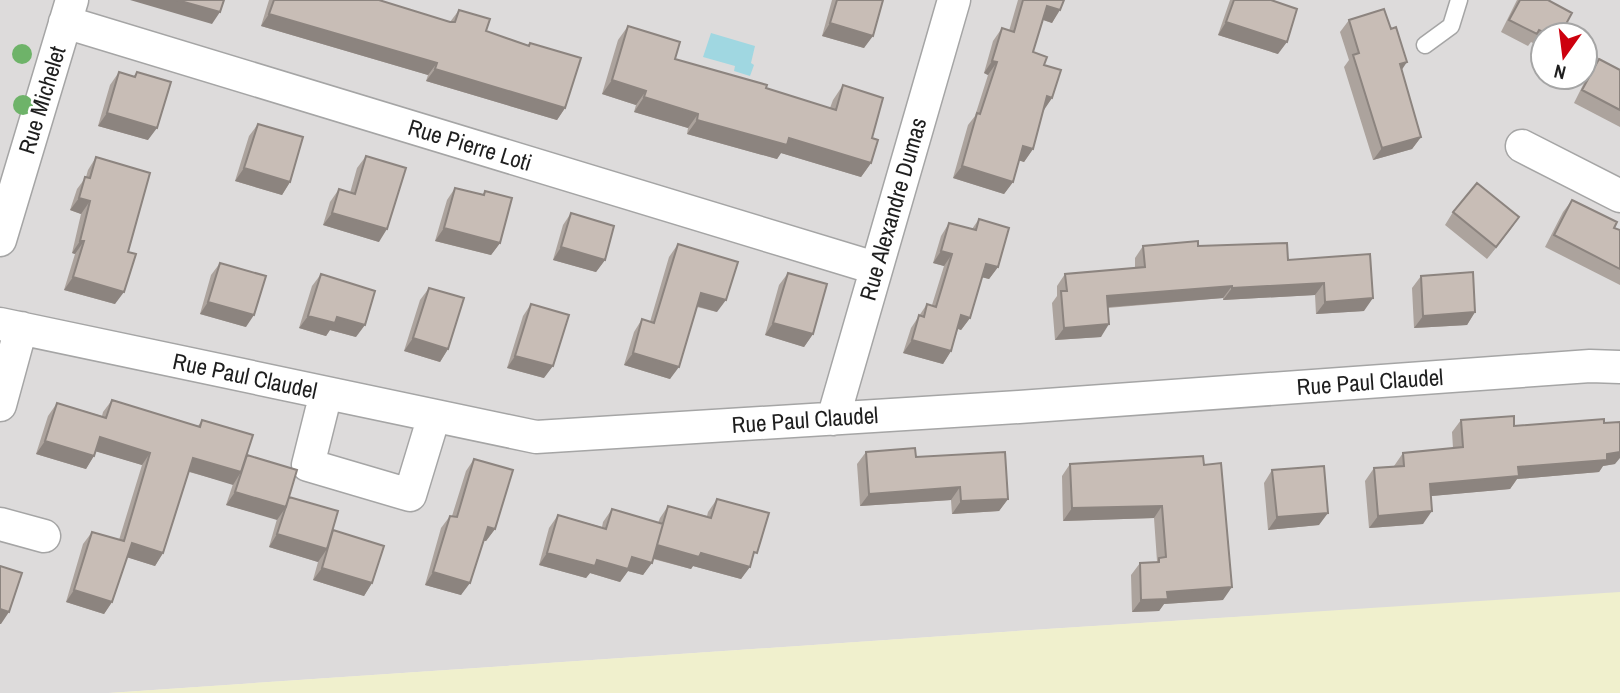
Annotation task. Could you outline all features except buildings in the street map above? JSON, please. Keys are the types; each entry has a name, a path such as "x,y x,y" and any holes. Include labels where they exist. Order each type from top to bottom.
{"street":[{"name":"Rue Alexandre Dumas","path":"833,419 954,0"},
{"name":"Rue Pierre Loti","path":"68,11 875,268"},
{"name":"Rue Michelet","path":"0,240 68,11"},
{"path":"1522,146 1620,196"},
{"path":"0,405 11,326"},
{"name":"Rue Paul Claudel","path":"11,326 536,437 1590,366 1620,367"},
{"path":"326,393 308,466 410,495 434,416"},
{"path":"0,524 44,536"}],"lane":[{"path":"1425,45 1451,26 1459,0"}],"shaded area":[{"path":"0,0 1620,0 1620,593 109,693 0,693"}],"green space":[{"path":"1620,592 1620,693 109,693 1047,629"}],"water":[{"path":"711,33 755,46 751,63 754,65 750,76 734,71 735,66 703,57"}]}
